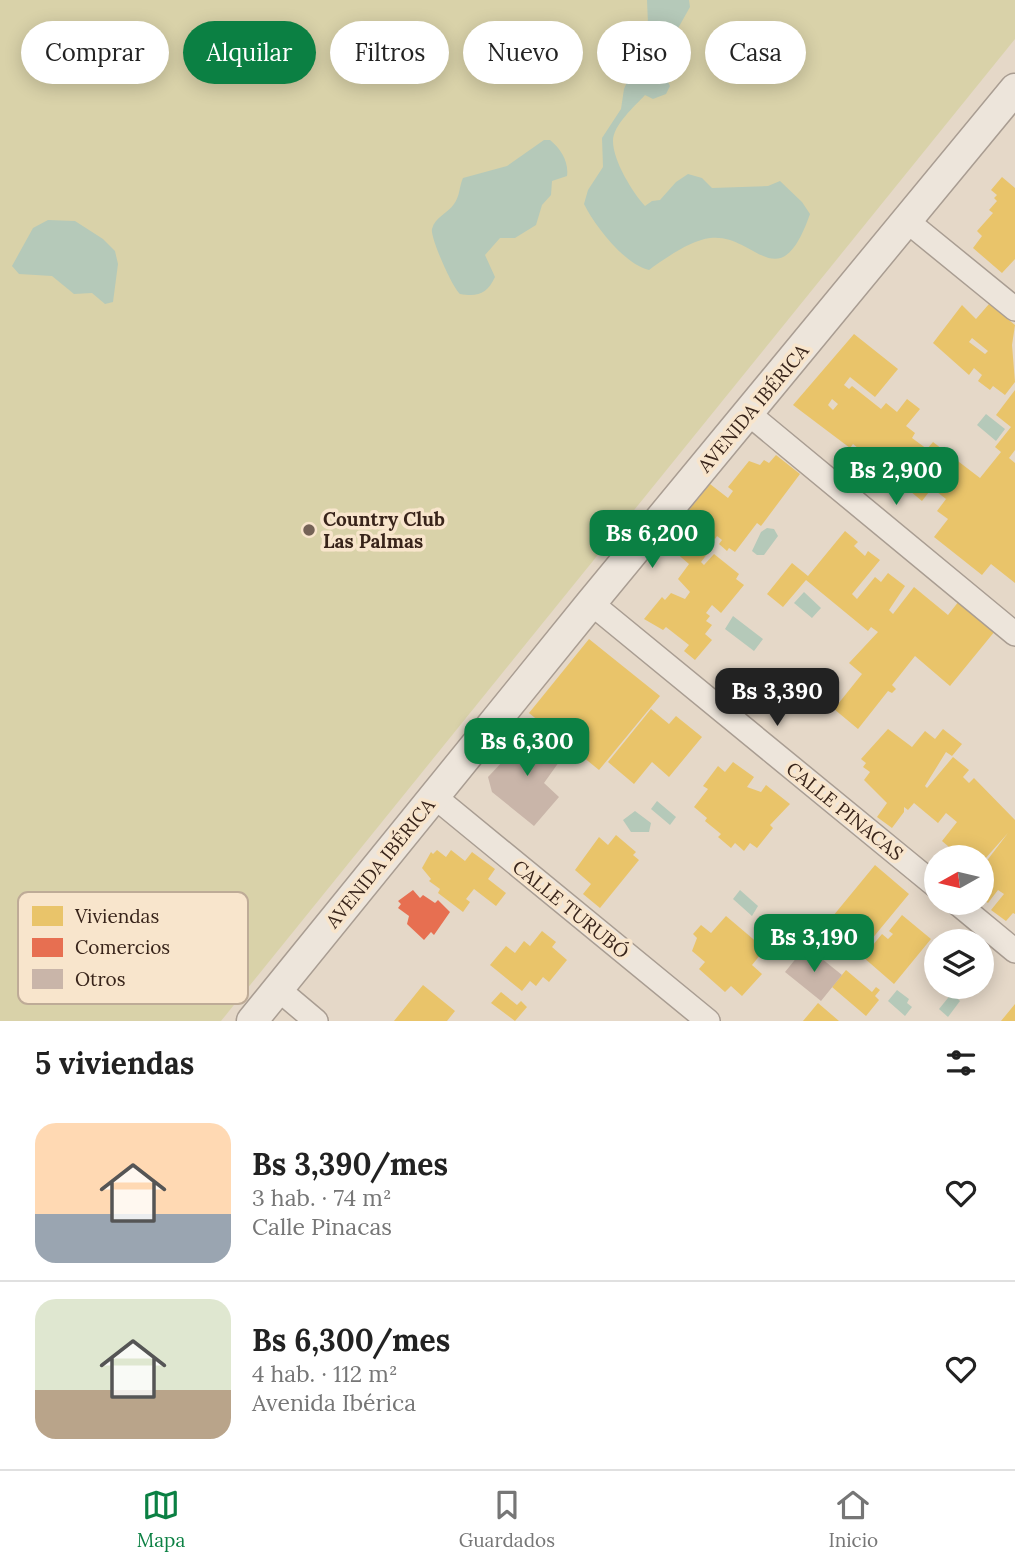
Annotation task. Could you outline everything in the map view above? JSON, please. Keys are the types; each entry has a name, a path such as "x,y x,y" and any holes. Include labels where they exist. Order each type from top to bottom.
{"street":[{"name":"AVENIDA IBÉRICA","path":"252,1021 591,603 1015,89"},
{"path":"907,220 1015,309"},
{"path":"749,414 1015,634"},
{"name":"CALLE PINACAS","path":"591,603 924,876"},
{"name":"CALLE TURUBÓ","path":"435,797 708,1021"},
{"path":"972,915 1015,951"},
{"path":"278,989 316,1021"}],"shaded area":[{"name":"Country Club Las Palmas","path":"0,0 1015,0 1015,39 248,988 248,892 18,892 18,1004 235,1004 221,1021 0,1021"},
{"path":"647,0 689,0 690,7 682,21 648,21"},
{"path":"626,84 670,86 666,94 653,99 645,95 625,116 614,135 616,158 624,176 645,206 660,200 676,182 688,174 702,178 712,188 768,186 780,181 802,202 810,214 799,240 788,254 777,259 765,257 726,239 710,238 686,246 649,270 620,252 603,233 584,204 588,190 603,167 602,138 621,109"},
{"path":"544,140 550,140 561,152 567,166 567,176 552,181 551,195 542,205 536,225 515,238 500,238 485,255 495,277 489,287 477,294 460,294 438,251 432,234 434,225 456,201 463,178 507,166"},
{"path":"48,220 75,221 103,239 115,251 118,264 113,302 105,304 92,293 74,294 52,276 19,274 12,266 33,228"},
{"path":"986,414 1005,429 996,441 977,425"},
{"path":"767,528 774,529 778,536 764,555 757,555 752,551 761,532"},
{"path":"804,592 821,608 812,618 794,603"},
{"path":"733,616 763,639 754,651 725,629"},
{"path":"657,801 676,817 670,825 651,809"},
{"path":"635,811 651,823 649,832 631,832 623,820"},
{"path":"740,890 758,906 752,916 733,899"},
{"path":"829,926 838,934 824,950 815,943"},
{"path":"897,990 909,999 907,1003 912,1007 905,1016 888,1001"},
{"path":"947,999 960,1001 948,1017 939,1009"}],"building: Viviendas":[{"path":"1002,177 1015,188 1015,259 1002,273 973,248 982,236 977,231 993,213 989,210 997,201 994,198 997,195 991,190"},
{"path":"989,304 1015,325 1012,345 1015,382 1005,395 993,386 990,390 978,381 982,375 974,368 969,375 933,343 962,305 976,319","holes":["972,338 988,351 985,354 969,342"]},
{"path":"854,334 898,369 875,397 850,377 844,385 849,389 852,386 881,409 886,403 897,412 907,399 920,409 906,426 915,433 912,438 927,449 933,442 980,478 1001,452 995,447 1011,427 996,415 1015,390 1015,450 1009,458 1015,463 1015,583 991,564 982,575 934,537 948,519 937,511 946,499 932,488 922,501 853,444 850,448 793,405","holes":["832,399 838,404 833,410 828,405"]},
{"path":"776,455 800,474 761,526 757,523 735,552 729,548 727,551 719,544 722,540 717,536 715,539 685,515 710,484 728,498 733,491 728,487 749,461 760,465 764,460 769,463"},
{"path":"694,529 714,545 701,562 704,565 714,554 739,574 736,579 744,585 721,613 712,605 706,613 710,616 706,621 712,625 705,634 712,640 695,660 684,651 689,645 666,627 663,630 644,619 662,597 665,600 671,593 685,599 690,592 678,579 689,564 675,552"},
{"path":"845,531 858,542 854,546 865,556 868,551 880,560 852,594 857,599 875,577 881,582 888,573 905,586 889,610 893,614 914,587 948,615 959,601 995,631 950,686 915,656 892,685 896,689 892,693 888,691 858,729 834,709 862,674 849,663 878,632 871,627 868,631 806,580 783,607 767,594 792,563 808,576"},
{"path":"589,639 660,696 599,770 529,713"},
{"path":"651,709 669,724 676,716 702,737 669,777 652,762 634,784 608,762"},
{"path":"888,729 912,747 925,731 935,739 943,729 962,744 952,756 946,752 925,786 927,788 953,757 969,770 963,777 969,783 974,778 1015,820 1015,914 1006,921 994,912 994,906 1004,894 998,890 994,895 994,851 1008,833 994,849 994,845 947,845 942,841 957,822 946,813 938,823 914,803 908,810 904,807 904,812 892,828 877,817 887,803 864,780 870,772 863,767 866,763 861,759"},
{"path":"733,762 754,777 747,787 761,792 766,785 790,804 770,825 773,828 757,848 750,843 744,851 735,843 731,848 718,837 721,834 705,821 707,818 694,807 708,789 703,786 718,766 725,772"},
{"path":"616,835 636,852 633,855 639,860 600,908 583,894 591,884 575,870 599,837 608,845"},
{"path":"437,850 446,857 451,850 465,861 472,852 495,869 488,879 506,893 496,906 474,889 466,899 470,902 463,912 438,893 440,889 429,881 431,879 422,868 431,852 433,854"},
{"path":"875,865 909,894 871,940 864,935 860,940 833,916"},
{"path":"902,915 924,933 924,948 894,984 863,957 882,934 888,939 893,934 889,931"},
{"path":"726,916 765,949 752,965 762,974 742,996 731,986 725,992 699,969 705,962 692,951 697,938 693,934 701,925 711,933"},
{"path":"542,931 556,942 552,947 567,960 549,982 543,977 536,986 530,981 522,991 490,965 506,946 515,953 524,941 530,946"},
{"path":"846,970 872,992 876,987 880,990 875,996 879,1000 866,1016 832,987"},
{"path":"423,985 455,1011 447,1021 394,1021"},
{"path":"501,992 517,1005 521,1001 527,1007 515,1021 491,1003"},
{"path":"818,1003 839,1021 803,1021"},
{"path":"1015,1004 1015,1021 1001,1021"}],"building: Comercios":[{"path":"413,890 420,898 423,895 435,903 438,900 450,912 434,935 431,932 424,940 407,924 409,916 398,908 401,904 398,901"}],"building: Otros":[{"path":"533,729 564,755 544,783 559,797 534,826 492,792 488,777"},
{"path":"806,946 842,975 821,1001 785,972"}],"place":[{"name":"Country Club Las Palmas","path":"309,530"}]}
